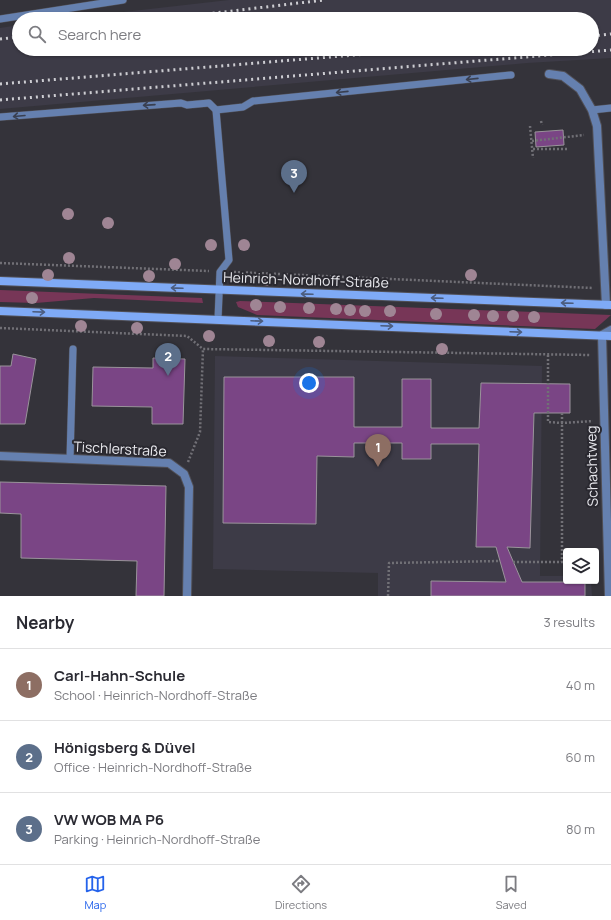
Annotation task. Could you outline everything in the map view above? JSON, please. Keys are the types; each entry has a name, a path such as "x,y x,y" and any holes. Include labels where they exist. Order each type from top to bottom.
{"main road":[{"name":"Heinrich-Nordhoff-Straße","path":"0,281 609,305"},
{"path":"0,311 611,336"}],"street":[{"path":"549,74 563,76 580,89 592,110 597,133 606,288 609,305"},
{"path":"602,335 611,330"},
{"name":"Schachtweg","path":"602,335 610,581 609,596"},
{"name":"Tischlerstraße","path":"0,456 169,463 184,474"},
{"path":"184,474 189,487 187,596"}],"lane":[{"path":"45,12 123,0"},
{"path":"0,19 12,17"},
{"path":"216,110 243,107 253,101 511,75"},
{"path":"0,117 181,103 187,105 209,103 216,110 229,260 220,272 218,290 218,319"},
{"path":"592,110 611,108"},
{"path":"70,459 73,349"}],"path":[{"path":"541,121 542,125"},
{"path":"530,126 533,158"},
{"path":"532,141 584,135"},
{"path":"533,149 567,149"},
{"path":"0,264 606,288"},
{"path":"0,328 187,336 203,349 603,355"},
{"path":"184,474 200,432 203,349"},
{"path":"548,355 548,422 562,423 604,420"},
{"path":"513,562 562,562 562,413"},
{"path":"388,596 389,563 500,561"}],"shaded area":[{"path":"229,0 611,0 611,58 527,63 0,109 0,28 12,26 12,56 599,56 599,12 124,12"},
{"path":"0,290 202,298 203,303 94,298 36,303 0,302"},
{"path":"236,302 611,315 595,329 257,315 238,307"},
{"path":"215,356 542,366 540,576 563,576 563,584 591,584 592,596 378,596 378,573 213,569"}],"building":[{"path":"563,130 564,145 536,147 535,132"},
{"path":"13,354 36,359 25,424 0,424 0,366 11,366"},
{"path":"153,358 185,359 183,424 152,424 152,407 92,406 93,367 153,368"},
{"path":"224,377 354,377 354,427 402,427 402,379 431,379 431,428 479,428 481,383 570,384 570,413 534,413 530,548 507,547 522,582 563,582 563,584 585,584 585,596 431,596 431,581 506,582 496,547 476,547 479,444 431,444 431,459 402,459 402,443 354,443 354,457 317,456 316,524 223,523"},
{"path":"0,482 166,486 164,596 136,596 137,561 21,558 21,514 0,513"}],"railway":[{"path":"224,12 324,0"},
{"path":"599,35 611,34"},
{"path":"0,39 12,38"},
{"path":"599,51 611,50"},
{"path":"0,84 342,56"},
{"path":"0,100 538,56"}],"place":[{"name":"VW WOB MA P6","path":"294,193"},
{"name":"Hönigsberg & Düvel","path":"168,376"},
{"name":"Carl-Hahn-Schule","path":"378,467"}]}
